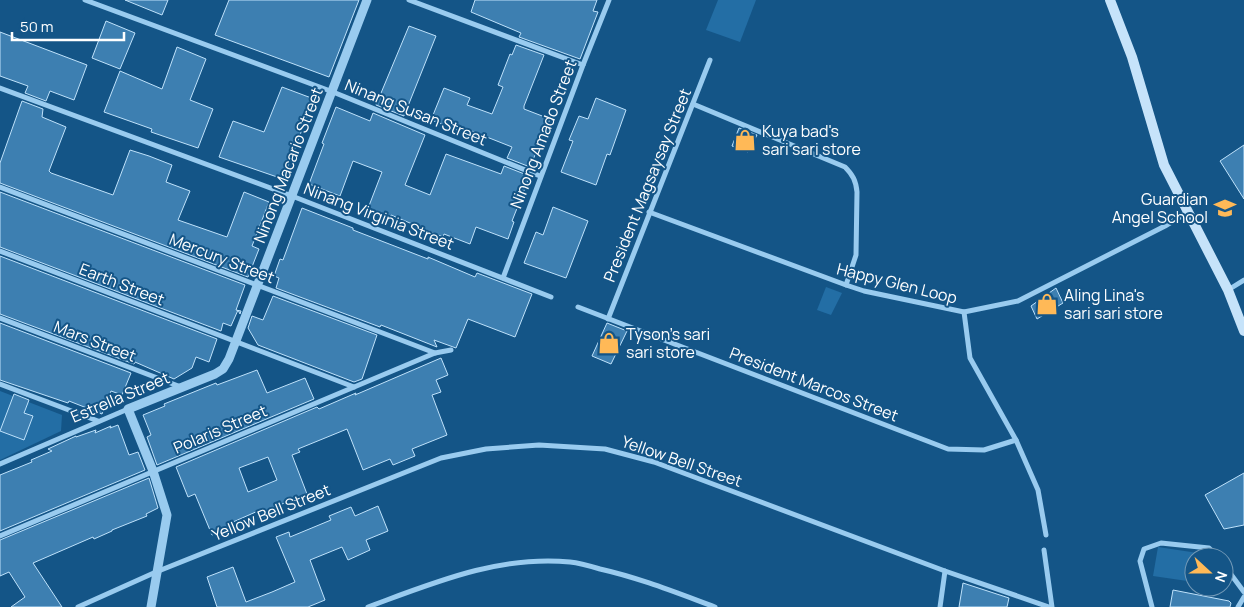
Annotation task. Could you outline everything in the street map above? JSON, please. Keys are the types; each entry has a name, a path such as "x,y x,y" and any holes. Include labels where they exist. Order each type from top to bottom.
{"main road":[{"path":"1110,0 1132,58 1164,165 1228,290 1244,331"}],"street":[{"name":"Ninang Susan Street","path":"85,0 333,92 540,176"},
{"name":"Ninong Macario Street","path":"236,341 367,0"},
{"path":"409,0 582,65"},
{"name":"Ninong Amado Street","path":"503,278 582,65 609,0"},
{"name":"President Magsaysay Street","path":"608,319 710,60"},
{"name":"Ninang Virginia Street","path":"0,88 292,196 551,297"},
{"path":"693,104 845,168 853,175 858,192 856,255 846,285"},
{"name":"Mercury Street","path":"0,187 436,353"},
{"name":"Happy Glen Loop","path":"649,212 864,291 964,312 1018,301 1165,226 1188,212"},
{"name":"Earth Street","path":"0,251 354,387"},
{"path":"1228,290 1244,280"},
{"name":"President Marcos Street","path":"578,307 948,449 984,450 1016,440"},
{"path":"964,312 970,358 1016,440 1038,490 1046,535"},
{"name":"Mars Street","path":"0,318 181,388"},
{"name":"Estrella Street","path":"0,464 215,374 223,369 236,341"},
{"name":"Polaris Street","path":"0,536 436,353 451,350"},
{"path":"0,384 98,422"},
{"path":"128,409 153,471 167,515 151,607"},
{"name":"Yellow Bell Street","path":"78,607 156,572 441,458 486,449 539,445 605,449 654,462 945,571 1050,607"},
{"path":"1152,607 1140,561 1144,548 1161,543 1199,547"},
{"path":"1044,550 1050,607"},
{"path":"368,607 455,576 488,567 529,561 571,562 632,576 715,607"},
{"path":"940,607 945,571"},
{"path":"1234,578 1244,592"},
{"path":"1238,607 1244,597"}],"shaded area":[{"path":"718,0 756,0 740,42 706,30"},
{"path":"826,287 842,293 831,315 817,310"},
{"path":"0,391 62,415 61,431 0,460"},
{"path":"1158,547 1184,551 1184,581 1153,576"}],"building":[{"path":"125,0 168,0 162,15"},
{"path":"229,0 359,0 329,77 215,35"},
{"path":"475,0 597,0 593,11 598,12 580,59 519,37 521,33 471,12"},
{"path":"106,21 135,33 120,69 92,58"},
{"path":"409,26 436,36 404,116 376,105"},
{"path":"0,32 87,65 74,100 50,91 46,101 25,93 28,86 0,76"},
{"path":"516,45 544,55 524,109 550,119 530,167 507,158 512,147 459,126 457,130 431,120 444,88 470,98 467,105 492,114 503,87 498,85 510,54 512,55"},
{"path":"177,47 206,59 190,100 213,109 198,148 151,132 152,129 104,112 120,71 162,89"},
{"path":"282,87 314,99 283,179 219,157 233,121 264,132"},
{"path":"596,98 626,110 610,155 607,154 596,185 561,172 573,141 569,140 579,116 588,119"},
{"path":"22,101 43,109 42,117 66,127 49,171 51,173 113,195 130,150 149,156 172,165 166,182 190,191 178,220 227,237 244,192 269,202 252,246 259,249 248,277 0,183 0,163"},
{"path":"336,107 370,121 373,113 425,135 405,185 430,195 446,154 501,174 504,166 527,175 526,177 529,178 512,221 514,222 508,239 476,227 470,244 444,234 443,237 391,215 390,220 367,211 382,172 353,161 340,196 309,184"},
{"name":"Kuya bad's sari sari store","path":"739,128 757,135 748,152 732,146"},
{"path":"1244,145 1244,199 1220,161"},
{"path":"0,192 245,285 231,326 223,323 221,331 0,247"},
{"path":"553,207 588,221 566,278 524,263 536,232 543,235"},
{"path":"302,208 353,228 353,230 428,259 428,257 475,277 477,273 532,294 515,337 468,319 456,348 434,340 437,347 276,288 279,278 274,276 280,259 283,260"},
{"path":"0,256 217,339 209,362 196,357 192,368 174,379 135,362 134,364 0,314"},
{"name":"Aling Lina's sari sari store","path":"1056,288 1063,303 1037,319 1031,306"},
{"path":"273,296 377,335 362,379 354,382 258,345 248,328 252,316 263,320"},
{"path":"0,323 131,373 122,395 111,391 102,414 69,401 68,403 0,380"},
{"name":"Tyson's sari sari store","path":"607,323 627,331 611,364 592,356"},
{"path":"441,358 448,375 436,380 441,392 432,395 447,435 412,449 415,456 393,465 390,459 363,470 347,429 298,449 300,452 292,455 307,494 272,508 275,515 262,520 258,511 233,522 234,526 212,535 195,494 188,497 176,467 317,407 319,409 356,393 355,395","holes":["268,457 277,480 248,492 239,468"]},
{"path":"257,370 267,393 305,378 314,399 157,465 147,437 151,435 143,415 165,406 164,404 216,383 217,385"},
{"path":"14,394 29,400 24,413 33,416 24,440 0,431"},
{"path":"118,425 129,455 138,452 145,470 0,531 0,475 32,462 31,460 52,451 48,449 76,436 96,430 95,433"},
{"path":"1244,473 1244,525 1224,529 1205,495"},
{"path":"149,478 158,508 146,514 147,516 33,563 62,607 11,607 25,597 9,572 0,576 0,540"},
{"path":"378,506 388,531 366,540 370,550 348,560 342,547 310,560 325,600 308,607 217,607 207,577 233,567 246,602 272,592 295,582 276,537 289,532 290,537 331,520 329,516 351,507 355,516"},
{"path":"963,583 1009,598 1007,607 959,607"},
{"path":"1173,590 1184,592 1184,597 1209,597 1231,603 1230,607 1170,607"}],"place":[{"name":"Kuya bad's sari sari store","path":"745,140"},
{"name":"Guardian Angel School","path":"1225,208"},
{"name":"Aling Lina's sari sari store","path":"1047,304"},
{"name":"Tyson's sari sari store","path":"609,343"}]}
